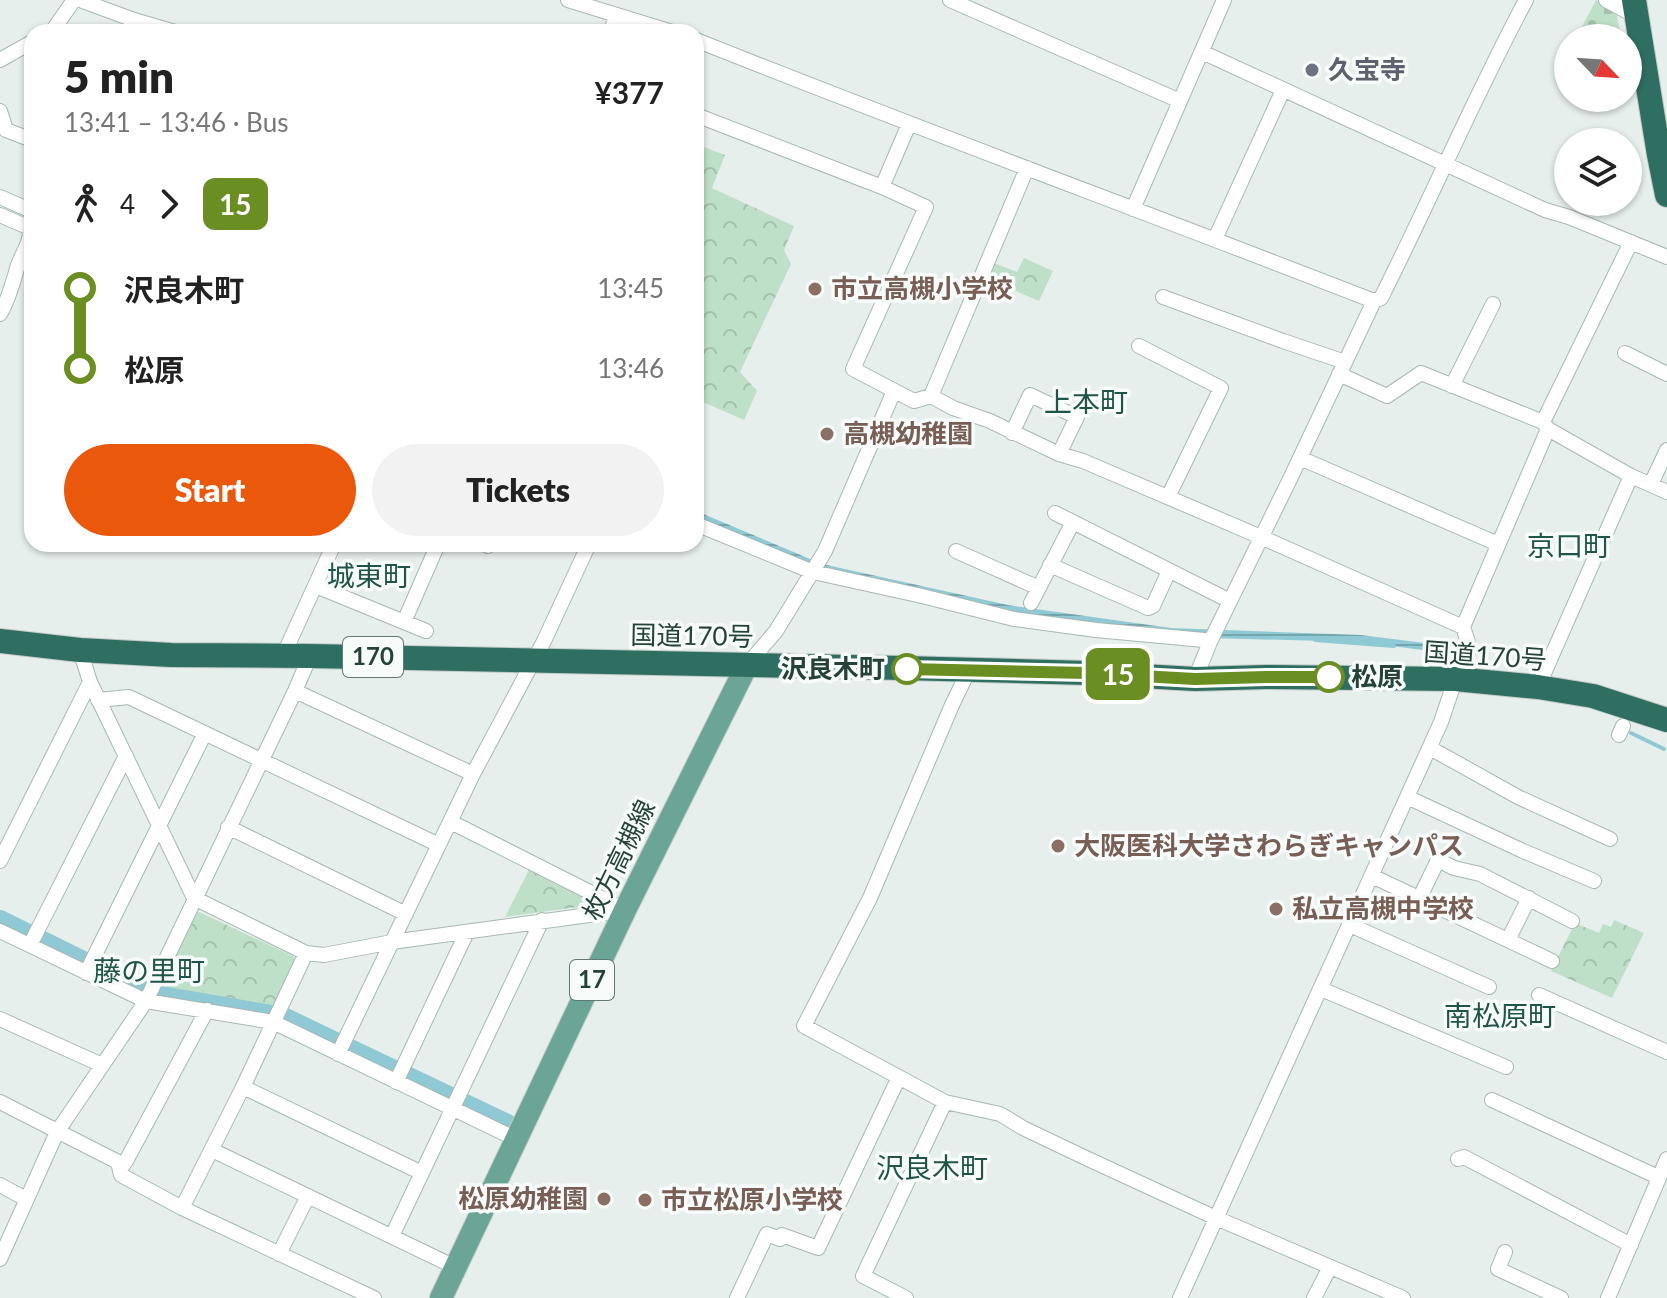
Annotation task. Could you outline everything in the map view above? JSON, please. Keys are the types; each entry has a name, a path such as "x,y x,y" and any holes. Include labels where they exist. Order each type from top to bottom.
{"highway":[{"path":"1636,8 1667,195"},
{"name":"国道170号","path":"0,641 80,650 171,655 969,670 1195,679 1266,677 1462,661 1538,687 1593,696 1667,720"}],"main road":[{"name":"枚方高槻線","path":"441,1298 625,910 747,665"}],"street":[{"path":"58,24 77,0 149,24"},
{"path":"568,0 646,24"},
{"path":"950,0 1180,101"},
{"path":"1133,209 1224,0"},
{"path":"1195,679 1374,301 1381,298 1526,0"},
{"path":"1606,0 1636,8"},
{"path":"613,24 616,15"},
{"path":"704,43 1374,301"},
{"path":"0,60 24,46"},
{"path":"1202,52 1545,210 1667,257"},
{"path":"1215,239 1283,90"},
{"path":"0,111 6,130 24,137"},
{"path":"704,118 926,207 853,369 914,401 931,396 1463,627"},
{"path":"882,187 909,124"},
{"path":"931,396 1027,168"},
{"path":"0,197 24,208"},
{"path":"0,215 24,225"},
{"path":"21,224 24,220"},
{"path":"1180,1298 1430,748 1468,642 1463,627 1545,426 1631,242"},
{"path":"0,314 24,253"},
{"path":"1163,297 1283,341 1342,368 1387,396 1421,373 1545,426 1631,476 1667,492"},
{"path":"1452,386 1493,304"},
{"path":"1139,346 1221,388 1168,497"},
{"path":"1625,353 1667,374"},
{"path":"747,665 776,631 825,551 894,391"},
{"path":"1012,433 1030,395 1077,417 1059,454"},
{"path":"1651,484 1667,450"},
{"path":"1300,458 1498,544"},
{"path":"1538,687 1631,476"},
{"path":"1055,513 1230,601"},
{"path":"1031,603 1073,522"},
{"path":"704,527 813,572 1014,619 1204,640 1213,637"},
{"path":"956,551 1039,588"},
{"path":"283,656 331,552"},
{"path":"404,622 435,552"},
{"path":"341,1048 473,774 544,641 585,552"},
{"path":"1050,565 1148,608 1153,606 1169,571"},
{"path":"316,586 426,631"},
{"path":"80,650 98,700 194,898 306,953 324,955 392,942 625,910"},
{"path":"0,1259 57,1132 148,995 310,656"},
{"path":"969,670 870,898 804,1026 945,1102 1000,1114 1023,1128 1216,1218 1403,1298"},
{"path":"0,861 90,682"},
{"path":"295,691 473,774"},
{"path":"98,700 129,697 439,845"},
{"path":"89,968 205,733"},
{"path":"1430,748 1518,797 1610,839"},
{"path":"33,940 126,756"},
{"path":"1407,797 1594,881"},
{"path":"451,822 625,910"},
{"path":"228,827 406,914"},
{"path":"1419,899 1438,860 1454,868 1480,874 1572,921"},
{"path":"1372,876 1552,961"},
{"path":"1508,940 1529,898"},
{"path":"392,1236 542,920"},
{"path":"1350,925 1489,987"},
{"path":"0,931 33,940 148,995 207,1010 275,1017 455,1103 516,1139"},
{"path":"399,1077 467,932"},
{"path":"182,1208 306,953"},
{"path":"1321,989 1506,1067"},
{"path":"1539,995 1667,1052"},
{"path":"120,1169 207,1010"},
{"path":"0,1019 102,1065"},
{"path":"737,1298 767,1234 780,1239 782,1235 818,1248 899,1077"},
{"path":"243,1087 422,1173"},
{"path":"1492,1100 1658,1177"},
{"path":"0,1102 118,1162 121,1175 182,1208 374,1298"},
{"path":"906,1298 863,1276 945,1102"},
{"path":"212,1150 455,1267"},
{"path":"1458,1159 1464,1157 1631,1245"},
{"path":"1608,1298 1667,1159"},
{"path":"0,1185 26,1199"},
{"path":"279,1254 308,1196"},
{"path":"1505,1252 1498,1269 1561,1298"},
{"path":"1314,1298 1330,1267"}],"green space":[{"path":"1596,0 1616,11 1618,24 1583,24"},
{"path":"704,147 725,155 712,188 794,226 784,250 791,264 740,372 757,391 744,420 704,402"},
{"path":"1024,258 1053,271 1039,301 987,279 994,263 1017,272"},
{"path":"530,868 596,900 593,905 505,917"},
{"path":"199,912 293,956 296,962 273,1008 157,991 193,914"},
{"path":"1614,920 1644,933 1612,998 1551,971 1575,923 1599,933 1603,924 1611,927"}],"water":[{"path":"704,514 822,564 1008,605 1171,628 1361,635 1476,652 1475,657 1362,642 1208,638 1013,613 823,572 704,522"}],"waterway":[{"path":"1315,640 1394,646"},
{"path":"1631,733 1664,749"},
{"path":"0,921 156,996 283,1018 507,1125"}],"bus line":[{"name":"15","path":"907,669 1195,679 1329,677"}],"place":[{"name":"久宝寺","path":"1312,70"},
{"name":"市立高槻小学校","path":"815,289"},
{"name":"高槻幼稚園","path":"827,434"},
{"name":"沢良木町","path":"907,669"},
{"name":"松原","path":"1329,677"},
{"name":"大阪医科大学さわらぎキャンパス","path":"1058,846"},
{"name":"私立高槻中学校","path":"1276,909"},
{"name":"松原幼稚園","path":"604,1199"},
{"name":"市立松原小学校","path":"645,1200"}],"district":[{"name":"上本町","path":"1086,402"},
{"name":"京口町","path":"1569,546"},
{"name":"城東町","path":"369,576"},
{"name":"藤の里町","path":"149,971"},
{"name":"南松原町","path":"1500,1016"},
{"name":"沢良木町","path":"932,1168"}]}
